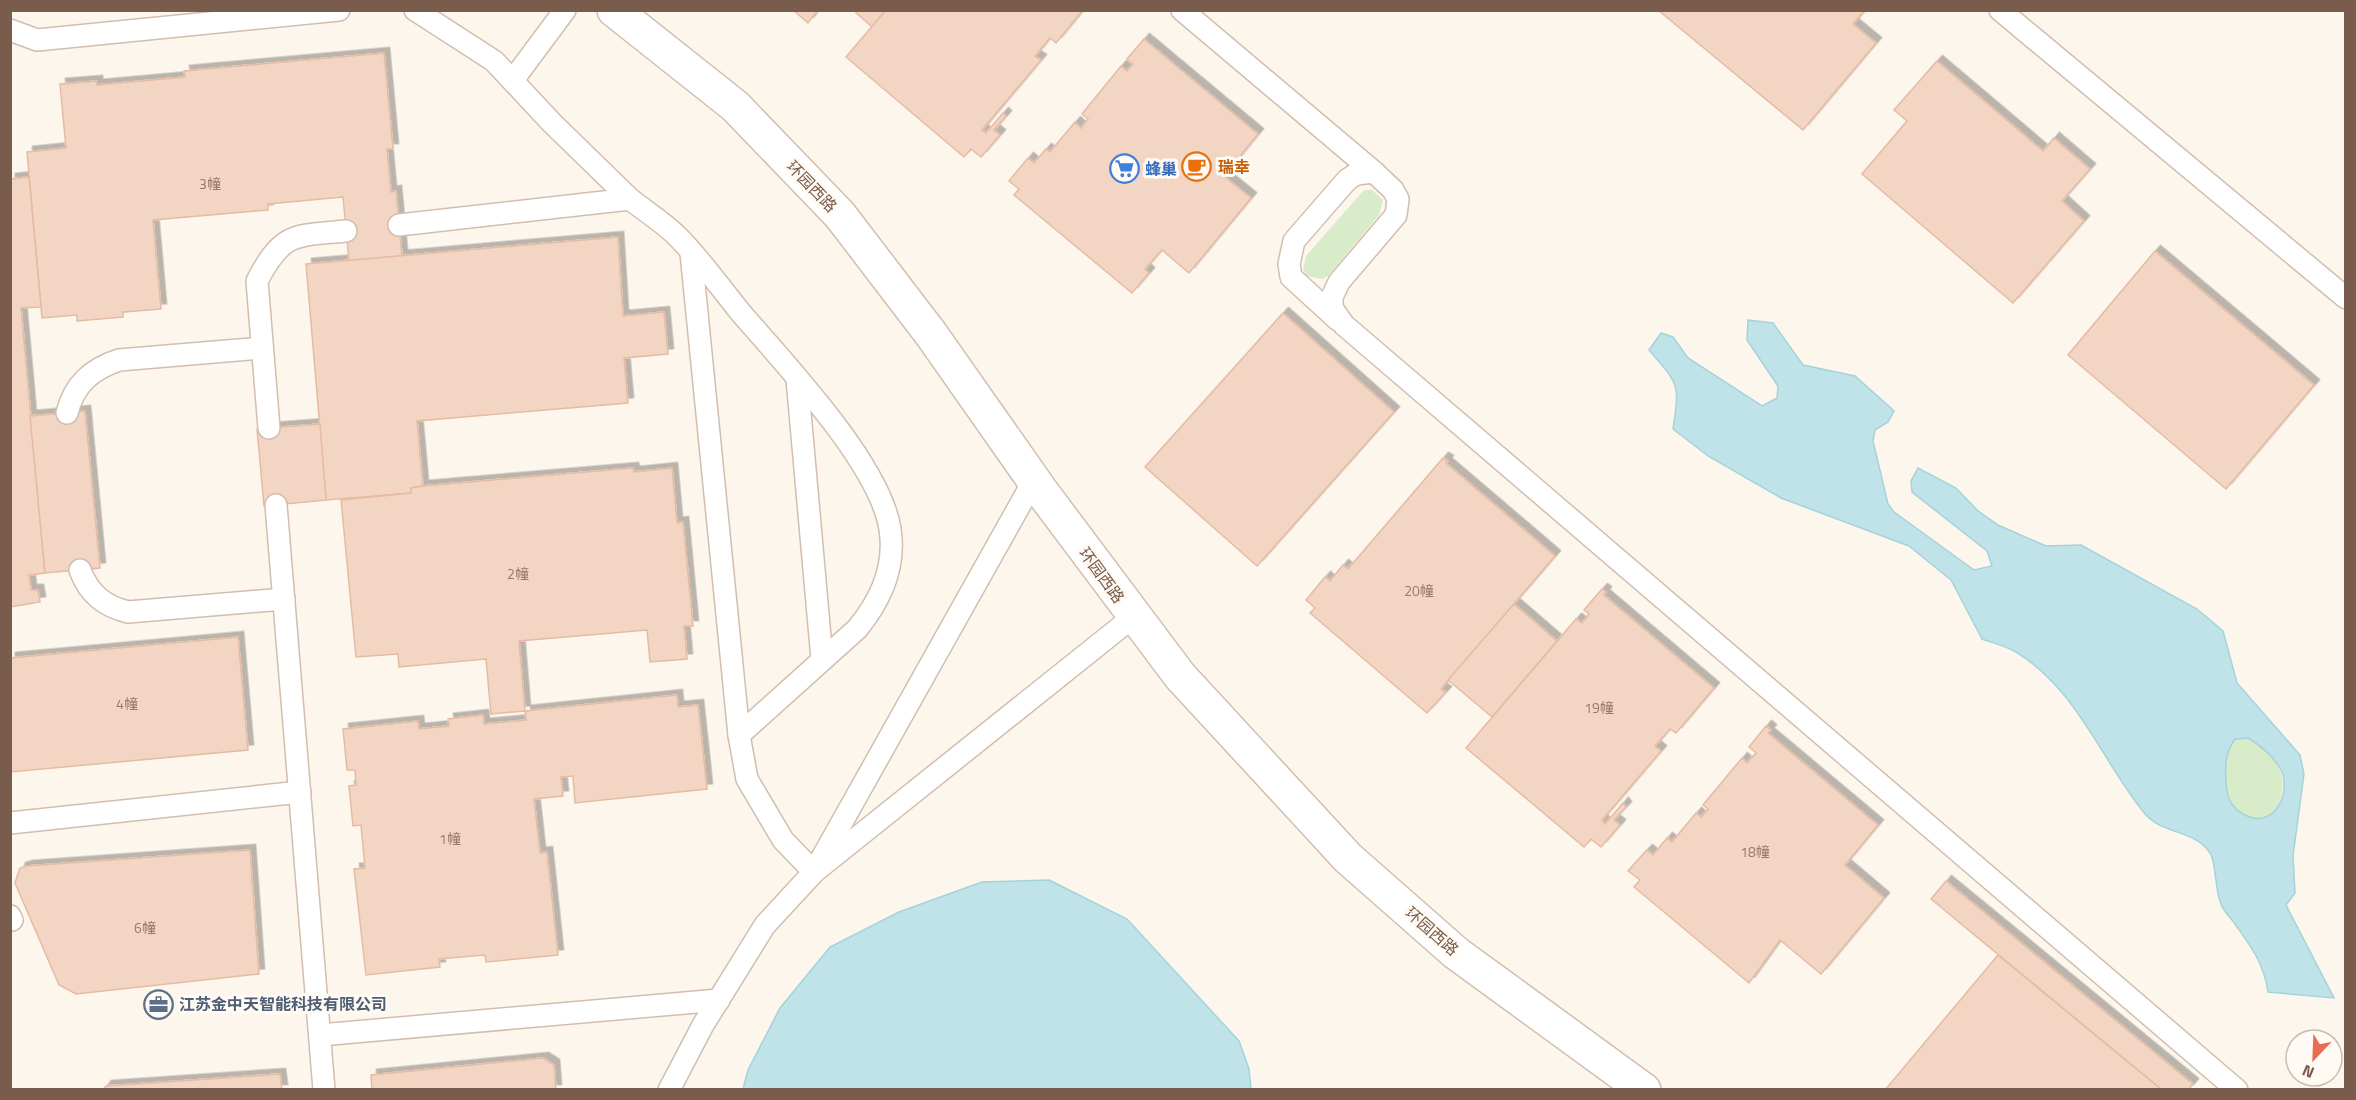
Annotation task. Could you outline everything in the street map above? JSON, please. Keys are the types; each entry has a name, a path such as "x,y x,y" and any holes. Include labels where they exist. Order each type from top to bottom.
{"street":[{"name":"环园西路","path":"614,10 735,106 840,215 932,334 1133,617 1180,676 1348,858 1456,953 1644,1089"}],"lane":[{"path":"10,30 37,40 339,10"},
{"path":"415,10 494,61 552,123 630,199 677,235 819,404 864,468 884,505 890,529 891,553 881,594 857,629 740,735"},
{"path":"513,80 565,10"},
{"path":"1182,10 1394,190 1398,199 1396,215 1334,289 1332,308 1344,325"},
{"path":"2000,10 2346,298"},
{"path":"1374,172 1356,174 1347,180 1294,241 1290,253 1291,278 2237,1089"},
{"path":"399,225 630,199"},
{"path":"269,428 257,281 267,261 291,237 346,231"},
{"path":"691,252 740,735 747,779 783,840 814,872"},
{"path":"67,413 77,387 102,366 119,360 262,348"},
{"path":"797,379 822,659"},
{"path":"814,872 1034,480"},
{"path":"276,505 324,1089"},
{"path":"80,570 93,594 105,604 128,612 284,598"},
{"path":"669,1089 719,1000 765,925 814,872 1133,617"},
{"path":"10,823 300,792"},
{"path":"320,1035 719,1000"}],"green space":[{"path":"1364,190 1372,190 1383,200 1379,215 1328,276 1322,279 1307,276 1303,270 1306,256"},
{"path":"2248,738 2271,757 2280,772 2282,781 2280,801 2277,807 2266,819 2254,821 2247,819 2236,810 2229,796 2226,776 2229,749 2235,739"}],"water":[{"path":"1748,320 1773,323 1803,365 1855,376 1894,411 1888,422 1875,430 1873,441 1888,504 1894,512 1974,570 1992,566 1987,551 1912,492 1911,481 1918,468 1956,488 1977,510 1998,525 2046,546 2081,545 2197,609 2223,631 2237,683 2300,755 2304,774 2293,856 2295,893 2286,905 2334,998 2268,992 2256,956 2221,904 2210,853 2196,840 2160,825 2145,814 2087,727 2056,686 2038,668 2016,652 1982,639 1951,580 1909,546 1781,498 1708,456 1673,429 1675,385 1649,350 1661,333 1673,337 1688,358 1762,406 1777,398 1778,386 1747,340","holes":["2248,738 2274,760 2284,779 2284,789 2278,807 2264,818 2245,815 2236,809 2229,798 2226,770 2229,749 2235,739"]},
{"path":"1049,880 1127,919 1239,1041 1249,1069 1251,1089 743,1089 748,1070 780,1008 830,947 899,912 982,882"}],"building":[{"path":"793,10 818,10 808,23"},
{"path":"853,10 886,10 872,27"},
{"path":"886,10 1083,10 1056,43 1050,38 1035,56 1041,60 982,130 986,133 1003,113 1006,116 994,130 1000,135 981,157 971,149 964,157 846,57"},
{"path":"1658,10 1865,10 1853,24 1876,43 1803,130"},
{"name":"蜂巢","path":"1144,39 1258,134 1224,176 1251,198 1189,273 1162,250 1145,269 1149,273 1132,293 1014,195 1019,189 1009,181 1028,158 1034,163 1046,149 1050,152 1075,122 1081,128 1088,119 1082,114 1121,66 1127,71 1133,64 1127,59"},
{"path":"384,53 393,149 387,149 391,192 396,191 402,256 349,261 343,197 268,204 268,210 153,220 161,309 123,312 123,317 77,321 77,315 42,318 27,152 66,148 60,84 97,81 97,85 185,77 184,71"},
{"path":"1937,61 2043,151 2054,138 2090,169 2062,201 2084,221 2013,303 1862,174 1907,121 1894,110"},
{"path":"29,177 41,307 21,308 45,573 29,575 31,590 38,590 40,602 10,607 10,179"},
{"path":"618,237 623,316 664,312 668,354 624,358 628,403 417,421 423,486 411,488 411,493 326,500 306,264"},
{"path":"2155,251 2314,385 2226,489 2068,355"},
{"path":"1283,313 1394,412 1257,566 1145,467"},
{"path":"85,411 100,568 45,573 30,416"},
{"path":"320,424 326,500 264,506 257,429"},
{"path":"1443,458 1555,556 1441,689 1446,692 1427,713 1310,613 1315,608 1306,600 1325,577 1330,581 1343,565 1348,569"},
{"path":"633,468 634,472 672,468 677,523 683,522 693,626 684,626 687,659 650,662 647,630 519,641 525,711 491,714 486,659 399,667 398,654 356,657 341,500 411,493 411,488 423,486"},
{"path":"1602,589 1606,592 1604,595 1714,688 1676,733 1670,729 1655,746 1661,751 1602,820 1605,824 1623,803 1626,807 1614,820 1620,825 1601,847 1591,839 1584,847 1466,748 1576,619 1582,623 1589,614 1584,610"},
{"path":"1514,604 1557,641 1492,717 1448,680"},
{"path":"238,637 248,750 10,772 10,658"},
{"path":"677,695 678,707 698,705 707,789 575,803 573,776 561,777 563,796 534,799 540,853 547,852 558,955 486,962 485,955 439,959 440,967 366,975 354,869 365,868 361,825 353,826 349,786 356,785 355,770 347,770 343,729 418,721 419,729 449,726 448,719 483,715 484,724 526,720 525,711"},
{"path":"1766,726 1771,730 1768,733 1878,825 1845,865 1884,898 1821,974 1780,940 1749,983 1634,887 1640,880 1628,871 1647,850 1653,855 1667,838 1672,842 1696,813 1701,817 1708,809 1703,805 1742,758 1747,763 1756,753 1749,747"},
{"path":"250,850 259,974 76,994 59,985 15,883 20,868 27,866"},
{"path":"1946,881 2193,1084 2188,1090 2162,1090 1931,899"},
{"path":"1998,955 2162,1090 1885,1090"},
{"path":"543,1058 554,1065 556,1090 372,1090 371,1075"},
{"path":"280,1074 282,1090 103,1090 106,1086"}],"place":[{"name":"瑞幸","path":"1197,167"},
{"name":"蜂巢","path":"1124,169"},
{"name":"江苏金中天智能科技有限公司","path":"158,1004"}]}
